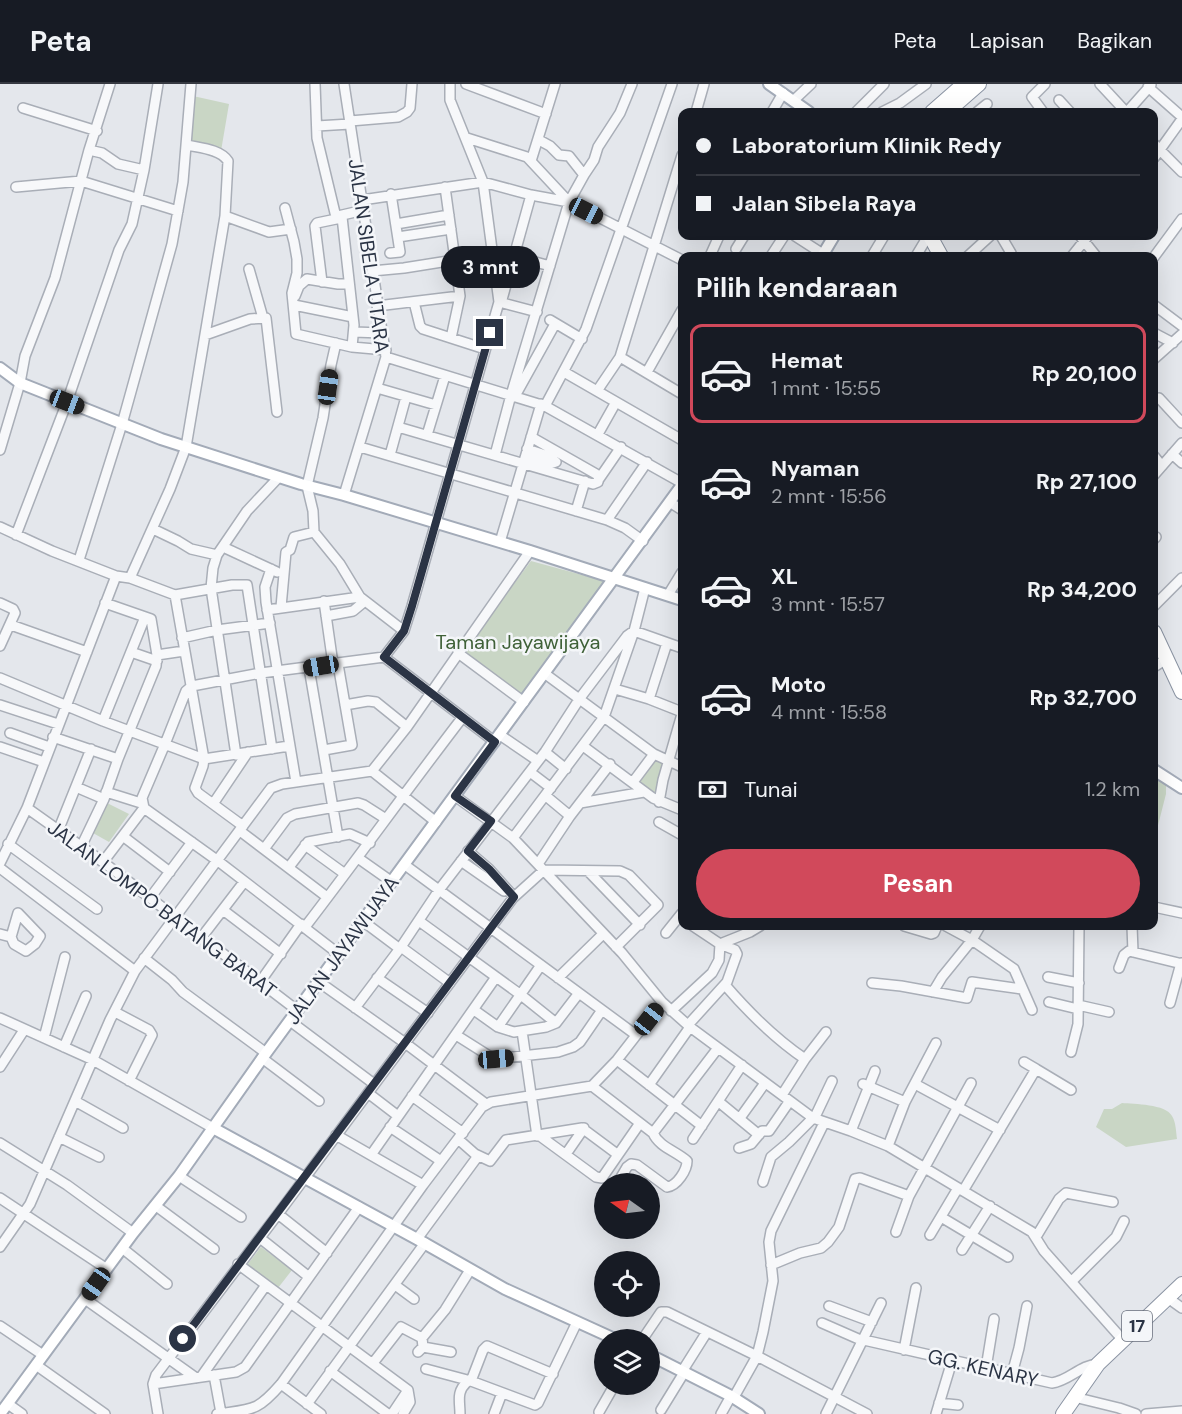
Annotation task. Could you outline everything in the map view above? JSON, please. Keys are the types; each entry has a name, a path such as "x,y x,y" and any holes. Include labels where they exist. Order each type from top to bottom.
{"highway":[{"path":"937,108 964,84"},
{"path":"952,108 980,84"},
{"path":"1159,663 1182,693"},
{"name":"17","path":"1063,1414 1084,1383 1087,1368 1182,1284"}],"main road":[{"path":"769,84 803,108"},
{"path":"0,368 20,383 186,447 280,478 530,551 678,599"},
{"name":"JALAN JAYAWIJAYA","path":"0,1414 133,1233 179,1176 544,673 643,542 678,491"},
{"path":"1158,773 1182,788"},
{"path":"213,1128 515,1294 594,1330"},
{"path":"660,1359 732,1396 759,1414"}],"street":[{"path":"0,450 5,417 20,383 25,356 55,278 89,150 97,131 110,84"},
{"path":"16,535 67,402 119,250 132,224 144,170 158,84"},
{"path":"79,560 122,423 172,244 187,145 191,84"},
{"path":"315,84 317,138 336,215 364,211"},
{"name":"JALAN SIBELA UTARA","path":"344,84 386,354 344,495"},
{"path":"317,126 398,117 410,108 412,84"},
{"path":"450,84 450,100 483,182 500,303"},
{"path":"465,84 546,114"},
{"path":"531,160 555,84"},
{"path":"495,456 570,202 594,160 597,147 620,113 632,84"},
{"path":"500,542 531,437 543,405 582,339 672,84"},
{"path":"697,108 704,84"},
{"path":"793,101 811,84"},
{"path":"860,108 885,84"},
{"path":"890,108 926,84"},
{"path":"1039,108 1032,97 1045,84"},
{"path":"1100,84 1122,108"},
{"path":"1130,108 1150,86 1182,118 1158,148"},
{"path":"774,108 783,93"},
{"path":"1059,100 1066,108"},
{"path":"982,108 987,104"},
{"path":"23,108 97,131"},
{"path":"467,138 527,157 570,202"},
{"path":"539,140 560,155 569,156 584,175"},
{"path":"130,578 153,529 186,447 225,216 228,161 218,152 187,145"},
{"path":"89,150 102,153 118,164 144,170"},
{"path":"1158,153 1182,172"},
{"path":"597,391 620,357 678,168"},
{"path":"16,187 81,181 178,211"},
{"path":"362,200 483,182 531,195 570,202 678,258"},
{"path":"445,187 460,296 451,338"},
{"path":"390,253 400,252 391,194"},
{"path":"103,862 124,837 143,806 142,798 186,691 192,686 261,673 384,657 404,631 531,195"},
{"path":"285,208 298,269 292,293 296,334 386,354 444,376 543,405 621,447 678,481"},
{"path":"322,282 315,224 364,211"},
{"path":"396,224 449,215"},
{"path":"225,216 274,232 291,229"},
{"path":"342,218 353,317 352,347"},
{"path":"1158,252 1182,219"},
{"path":"398,237 451,229"},
{"path":"736,249 742,240"},
{"path":"801,240 819,252"},
{"path":"972,252 986,240"},
{"path":"372,271 455,260 492,252 550,266"},
{"path":"249,269 263,318 266,318 278,412"},
{"path":"293,304 302,282 307,279 348,284"},
{"path":"377,306 460,296"},
{"path":"414,302 422,328 485,349"},
{"path":"500,303 537,312"},
{"path":"293,304 353,317"},
{"path":"1158,308 1182,326"},
{"path":"647,372 678,317"},
{"path":"205,335 249,319 263,318"},
{"path":"513,395 553,322 582,339"},
{"path":"354,332 382,333"},
{"path":"1158,356 1182,334"},
{"path":"1158,335 1173,343"},
{"path":"336,343 323,418 304,485 313,511 314,532 340,564 362,599 404,631"},
{"path":"620,357 678,391"},
{"path":"564,372 678,438"},
{"path":"426,435 444,376"},
{"path":"377,388 436,405"},
{"path":"390,455 406,398"},
{"path":"1159,398 1182,423"},
{"path":"598,434 616,402"},
{"path":"398,428 495,456 525,457 585,482 596,484 621,447"},
{"path":"531,437 596,474 599,479"},
{"path":"1158,470 1182,443"},
{"path":"360,447 607,520 625,528 643,542"},
{"path":"1172,454 1182,463"},
{"path":"1158,461 1162,466"},
{"path":"607,520 647,462"},
{"path":"236,755 210,588 213,568 220,551 247,511 280,478"},
{"path":"576,511 585,482"},
{"path":"671,502 678,507"},
{"path":"0,527 52,551 116,576 130,578 175,595 210,588 247,585 272,749"},
{"path":"153,529 191,549 220,551 282,574"},
{"path":"281,607 286,552 290,550 294,537 314,532"},
{"path":"0,1247 24,1213 135,971 241,828 272,788 296,782 372,771 431,694 530,551"},
{"path":"271,569 264,591 296,782"},
{"path":"0,863 27,808 116,576"},
{"path":"668,595 678,579"},
{"path":"1158,603 1180,584"},
{"path":"513,838 604,717 634,631 645,588"},
{"path":"175,595 204,759 195,788 264,849 327,897"},
{"path":"267,610 362,599"},
{"path":"326,616 353,611 362,599"},
{"path":"324,602 352,745 324,750"},
{"path":"0,603 15,611 11,625 0,646"},
{"path":"81,847 105,796 157,658 152,621 145,616 105,603"},
{"path":"103,721 145,616"},
{"path":"182,638 217,630 270,623"},
{"path":"11,625 87,652"},
{"path":"634,631 678,647"},
{"path":"355,1008 401,948 468,851 545,752 580,698 627,636 634,631"},
{"path":"649,699 667,643"},
{"path":"131,652 157,658 184,651"},
{"path":"458,653 524,702"},
{"path":"384,657 462,718 538,761"},
{"path":"309,668 338,837"},
{"path":"544,673 654,754 678,765"},
{"path":"0,678 103,721 204,759 289,746"},
{"path":"615,689 649,699 678,716"},
{"path":"345,705 376,702 407,727"},
{"path":"0,705 58,724"},
{"path":"260,982 370,843 462,718"},
{"path":"659,802 678,732"},
{"path":"10,733 49,747"},
{"path":"53,737 118,759"},
{"path":"583,746 659,802 678,809"},
{"path":"0,747 44,762"},
{"path":"58,831 91,749"},
{"path":"213,804 248,752"},
{"path":"545,752 566,769"},
{"path":"633,782 654,754"},
{"path":"158,1414 153,1384 156,1375 469,957 541,867 570,816 610,764"},
{"path":"372,771 436,822"},
{"path":"530,772 570,816"},
{"path":"76,787 143,806 340,955"},
{"path":"580,803 644,792"},
{"path":"455,796 513,838 616,947 662,1002 689,1026 814,1118 888,1146 1025,1227 1122,1339"},
{"path":"264,849 291,815 362,803 386,819"},
{"name":"JALAN LOMPO BATANG BARAT","path":"27,808 103,862 298,1011"},
{"path":"659,822 678,833"},
{"path":"289,867 305,845 311,841 353,834 370,843"},
{"path":"124,837 170,872"},
{"path":"150,898 192,842"},
{"path":"8,844 97,909"},
{"path":"305,845 345,874"},
{"path":"468,851 489,869 514,898"},
{"path":"358,858 393,882"},
{"path":"461,861 514,898"},
{"path":"405,865 636,1035"},
{"path":"0,867 135,971"},
{"path":"541,867 625,873 657,903 657,908 616,947"},
{"path":"588,871 640,925"},
{"path":"201,939 244,882"},
{"path":"20,908 40,936 35,944 26,951 14,944 11,937 20,908"},
{"path":"1158,908 1182,913"},
{"path":"223,910 281,954"},
{"path":"666,933 678,920"},
{"path":"364,921 450,983"},
{"path":"419,921 556,1023"},
{"path":"649,1085 689,1026 725,986 733,971 737,954 735,950 720,944 699,930"},
{"path":"720,944 750,930"},
{"path":"953,930 1014,969 1032,1010"},
{"path":"933,992 978,930"},
{"path":"1071,1052 1077,1031 1079,930"},
{"path":"1132,930 1133,952"},
{"path":"0,934 11,937"},
{"path":"558,978 603,934"},
{"path":"671,1011 718,965 720,944"},
{"path":"1119,968 1126,952 1181,963 1170,1003"},
{"path":"1143,966 1146,955"},
{"path":"44,1038 64,957"},
{"path":"144,958 320,1101"},
{"path":"498,1027 541,965"},
{"path":"1048,976 1079,983"},
{"path":"371,1155 496,977"},
{"path":"377,978 428,1013"},
{"path":"319,982 486,1104"},
{"path":"872,983 967,998 972,982 1022,989"},
{"path":"725,986 764,1029 805,1059"},
{"path":"474,1010 498,1027 514,1032 522,1031 556,1023 579,993"},
{"path":"64,1047 86,996"},
{"path":"214,1375 219,1414 257,1411 281,1384 423,1185 486,1104 592,1086 617,1060 662,1002"},
{"path":"1049,1002 1109,1012"},
{"path":"456,1035 490,1058 526,1056 573,1047 580,1042 602,1010"},
{"path":"115,1012 149,1030 153,1035 129,1081"},
{"path":"0,1018 93,1060 213,1128"},
{"path":"290,1021 374,1084"},
{"path":"0,1067 24,1030"},
{"path":"522,1031 538,1136 599,1178 604,1177 617,1154 640,1123"},
{"path":"739,1148 751,1144 764,1131 769,1131 805,1059 826,1032"},
{"path":"888,1146 905,1102 936,1043"},
{"path":"654,1133 718,1048"},
{"path":"617,1060 702,1126"},
{"path":"1024,1062 1071,1090"},
{"path":"693,1139 742,1065"},
{"path":"930,1234 1000,1130 1036,1069"},
{"path":"851,1131 866,1085 875,1071"},
{"path":"763,1182 771,1157 814,1118 832,1081"},
{"path":"740,1118 765,1083"},
{"path":"896,1232 909,1196 970,1083"},
{"path":"915,1084 1000,1130"},
{"path":"866,1085 905,1102"},
{"path":"592,1086 654,1133 654,1137 667,1148 687,1161 687,1167 674,1185 668,1187 660,1181"},
{"path":"368,1094 398,1116"},
{"path":"412,1096 460,1136 478,1156 491,1161 506,1140 584,1128 617,1154"},
{"path":"75,1101 123,1128"},
{"path":"718,1102 759,1135"},
{"path":"721,1414 757,1356 772,1290 769,1242 771,1231 824,1123"},
{"path":"390,1127 441,1161"},
{"path":"566,1154 584,1128"},
{"path":"336,1136 423,1185"},
{"path":"59,1137 99,1157"},
{"path":"0,1143 67,1185 133,1233"},
{"path":"306,1404 394,1286 478,1156"},
{"path":"623,1173 631,1164 637,1165 648,1173"},
{"path":"179,1176 241,1217"},
{"path":"771,1265 800,1253 821,1248 828,1242 838,1227 855,1179 866,1179 909,1196"},
{"path":"1036,1237 1059,1199 1066,1193 1113,1202"},
{"path":"0,1198 106,1269"},
{"path":"156,1206 214,1249"},
{"path":"962,1250 990,1206"},
{"path":"153,1384 236,1372 245,1367 359,1208"},
{"path":"278,1214 327,1253"},
{"path":"941,1216 1008,1257"},
{"path":"1072,1281 1116,1238 1124,1221"},
{"path":"260,1238 309,1277"},
{"path":"122,1248 167,1284"},
{"path":"238,1264 408,1390 410,1402 403,1414"},
{"path":"421,1346 470,1269"},
{"path":"199,1377 266,1285"},
{"path":"394,1286 414,1299"},
{"path":"904,1350 916,1288"},
{"path":"1168,1298 1182,1308"},
{"path":"85,1299 199,1377"},
{"path":"826,1414 881,1304"},
{"path":"829,1306 872,1322"},
{"path":"1012,1374 1027,1306"},
{"path":"649,1329 661,1312 670,1313 867,1414"},
{"path":"986,1368 994,1319"},
{"path":"426,1369 471,1381 535,1405 554,1374 577,1322"},
{"name":"GG. KENARY","path":"822,1323 863,1341 1052,1383 1057,1383 1087,1368"},
{"path":"0,1326 43,1355"},
{"path":"373,1363 401,1327 421,1346 451,1352"},
{"path":"662,1410 705,1335"},
{"path":"460,1414 459,1395 463,1385 471,1381 483,1350 487,1346 554,1374"},
{"path":"936,1414 952,1361"},
{"path":"36,1365 105,1414"},
{"path":"330,1371 390,1414 408,1390"},
{"path":"281,1384 321,1414"},
{"path":"494,1414 502,1393"},
{"path":"599,1412 609,1395"},
{"path":"1074,1397 1136,1414"},
{"path":"939,1403 958,1405"},
{"path":"8,1404 22,1414"},
{"path":"1146,1414 1182,1411"}],"green space":[{"path":"193,96 229,104 221,151 188,144"},
{"name":"Taman Jayawijaya","path":"531,561 608,582 523,697 462,654"},
{"path":"655,756 667,763 658,799 636,782"},
{"path":"1158,780 1166,785 1158,825"},
{"path":"107,803 129,814 109,842 93,833"},
{"path":"1122,1103 1149,1105 1169,1112 1174,1121 1177,1139 1126,1147 1096,1127 1104,1109 1112,1109"},
{"path":"261,1247 292,1270 278,1288 247,1265"}],"route":[{"path":"183,1339 514,897 489,869 468,851 491,821 455,796 495,742 384,657 404,631 490,333"}]}
